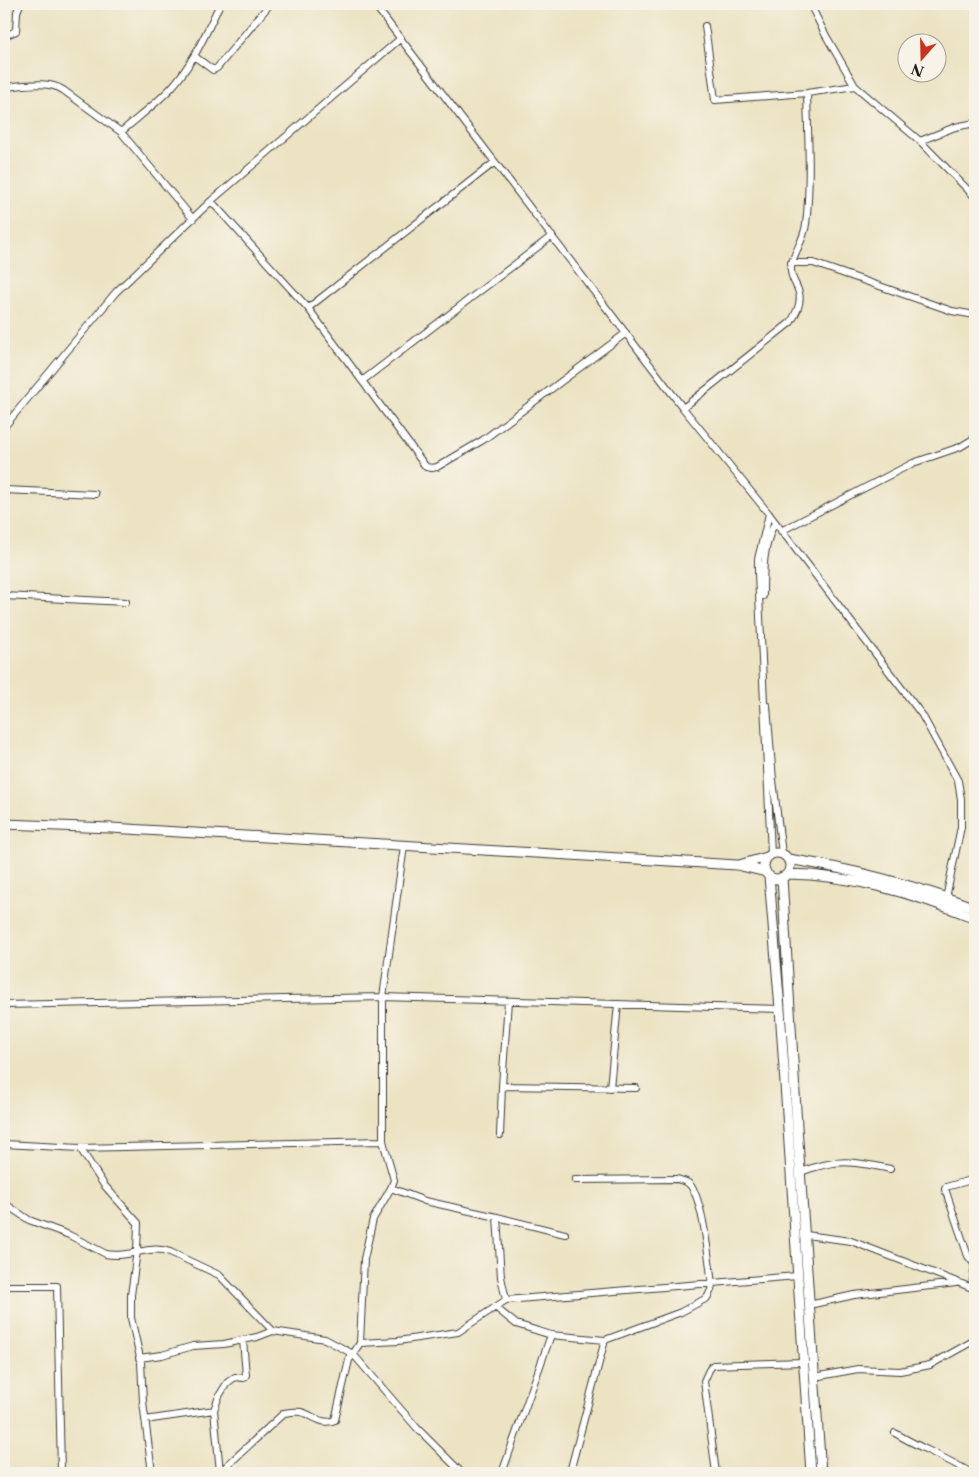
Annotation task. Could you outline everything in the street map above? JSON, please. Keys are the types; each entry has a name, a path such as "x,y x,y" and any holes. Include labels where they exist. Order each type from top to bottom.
{"street":[{"path":"4,36 16,31 17,12 20,4"},
{"path":"121,132 171,88 194,56 220,4"},
{"path":"194,56 209,68 213,70 217,68 270,4"},
{"path":"374,4 683,408 769,514 922,715 958,781 961,799 961,828 946,898"},
{"path":"810,4 855,86 920,141 975,197"},
{"path":"705,26 715,100 808,93 855,86"},
{"path":"4,427 116,292 211,201 401,38"},
{"path":"4,87 47,84 57,87 121,132 193,218"},
{"path":"683,408 791,322 796,313 799,293 792,277 791,263 803,239 806,225 808,93"},
{"path":"920,141 975,123"},
{"path":"308,308 495,162"},
{"path":"211,201 308,308 426,467 437,467 483,440 626,333"},
{"path":"362,381 552,236"},
{"path":"791,263 813,263 943,308 975,315"},
{"path":"782,531 914,463 960,447 975,438"},
{"path":"4,490 95,494"},
{"path":"769,514 761,544 758,573 769,856 764,864 767,874 780,1008 811,1473"},
{"path":"775,522 767,542 764,560 763,598 772,771 785,856 790,864 785,875 809,1305 821,1473"},
{"path":"4,596 126,602"},
{"path":"4,824 111,828 737,865 767,874 773,878 785,875 836,877 868,883 901,892 975,918"},
{"path":"219,1473 284,1413 293,1411 303,1412 321,1421 330,1423 335,1420 349,1360 360,1343 364,1259 373,1219 394,1180 383,1141 383,997 404,846"},
{"path":"737,865 776,853 867,874 975,908"},
{"path":"4,1005 383,997 780,1008"},
{"path":"500,1135 508,1001"},
{"path":"610,1088 618,1004"},
{"path":"502,1086 636,1088"},
{"path":"4,1144 80,1148 383,1141"},
{"path":"80,1148 104,1185 138,1223 137,1251 131,1295 131,1318 140,1358 152,1473"},
{"path":"801,1172 834,1161 862,1162 890,1168"},
{"path":"806,1235 851,1241 974,1289 975,1264 968,1256 945,1189 946,1187 975,1178"},
{"path":"495,1307 516,1324 551,1336 605,1340 681,1312 707,1298 712,1284 701,1209 694,1191 688,1183 677,1179 575,1180"},
{"path":"391,1188 425,1201 565,1234"},
{"path":"4,1204 29,1220 68,1235 106,1254 118,1255 163,1249 219,1275 273,1331"},
{"path":"497,1217 501,1276 506,1300"},
{"path":"360,1343 398,1341 458,1332 506,1300 797,1276"},
{"path":"809,1305 854,1295 958,1282"},
{"path":"4,1286 57,1286 61,1473"},
{"path":"140,1358 162,1355 193,1346 224,1344 257,1337 273,1331 325,1339 353,1354 417,1428 462,1473"},
{"path":"502,1473 551,1336"},
{"path":"219,1473 214,1410 219,1396 227,1383 235,1378 244,1378 246,1376 243,1340"},
{"path":"572,1473 570,1468 605,1340"},
{"path":"814,1377 858,1369 900,1372 930,1365 975,1340"},
{"path":"716,1473 704,1381 709,1370 713,1365 804,1362"},
{"path":"146,1420 214,1410"},
{"path":"895,1434 971,1473"}]}
